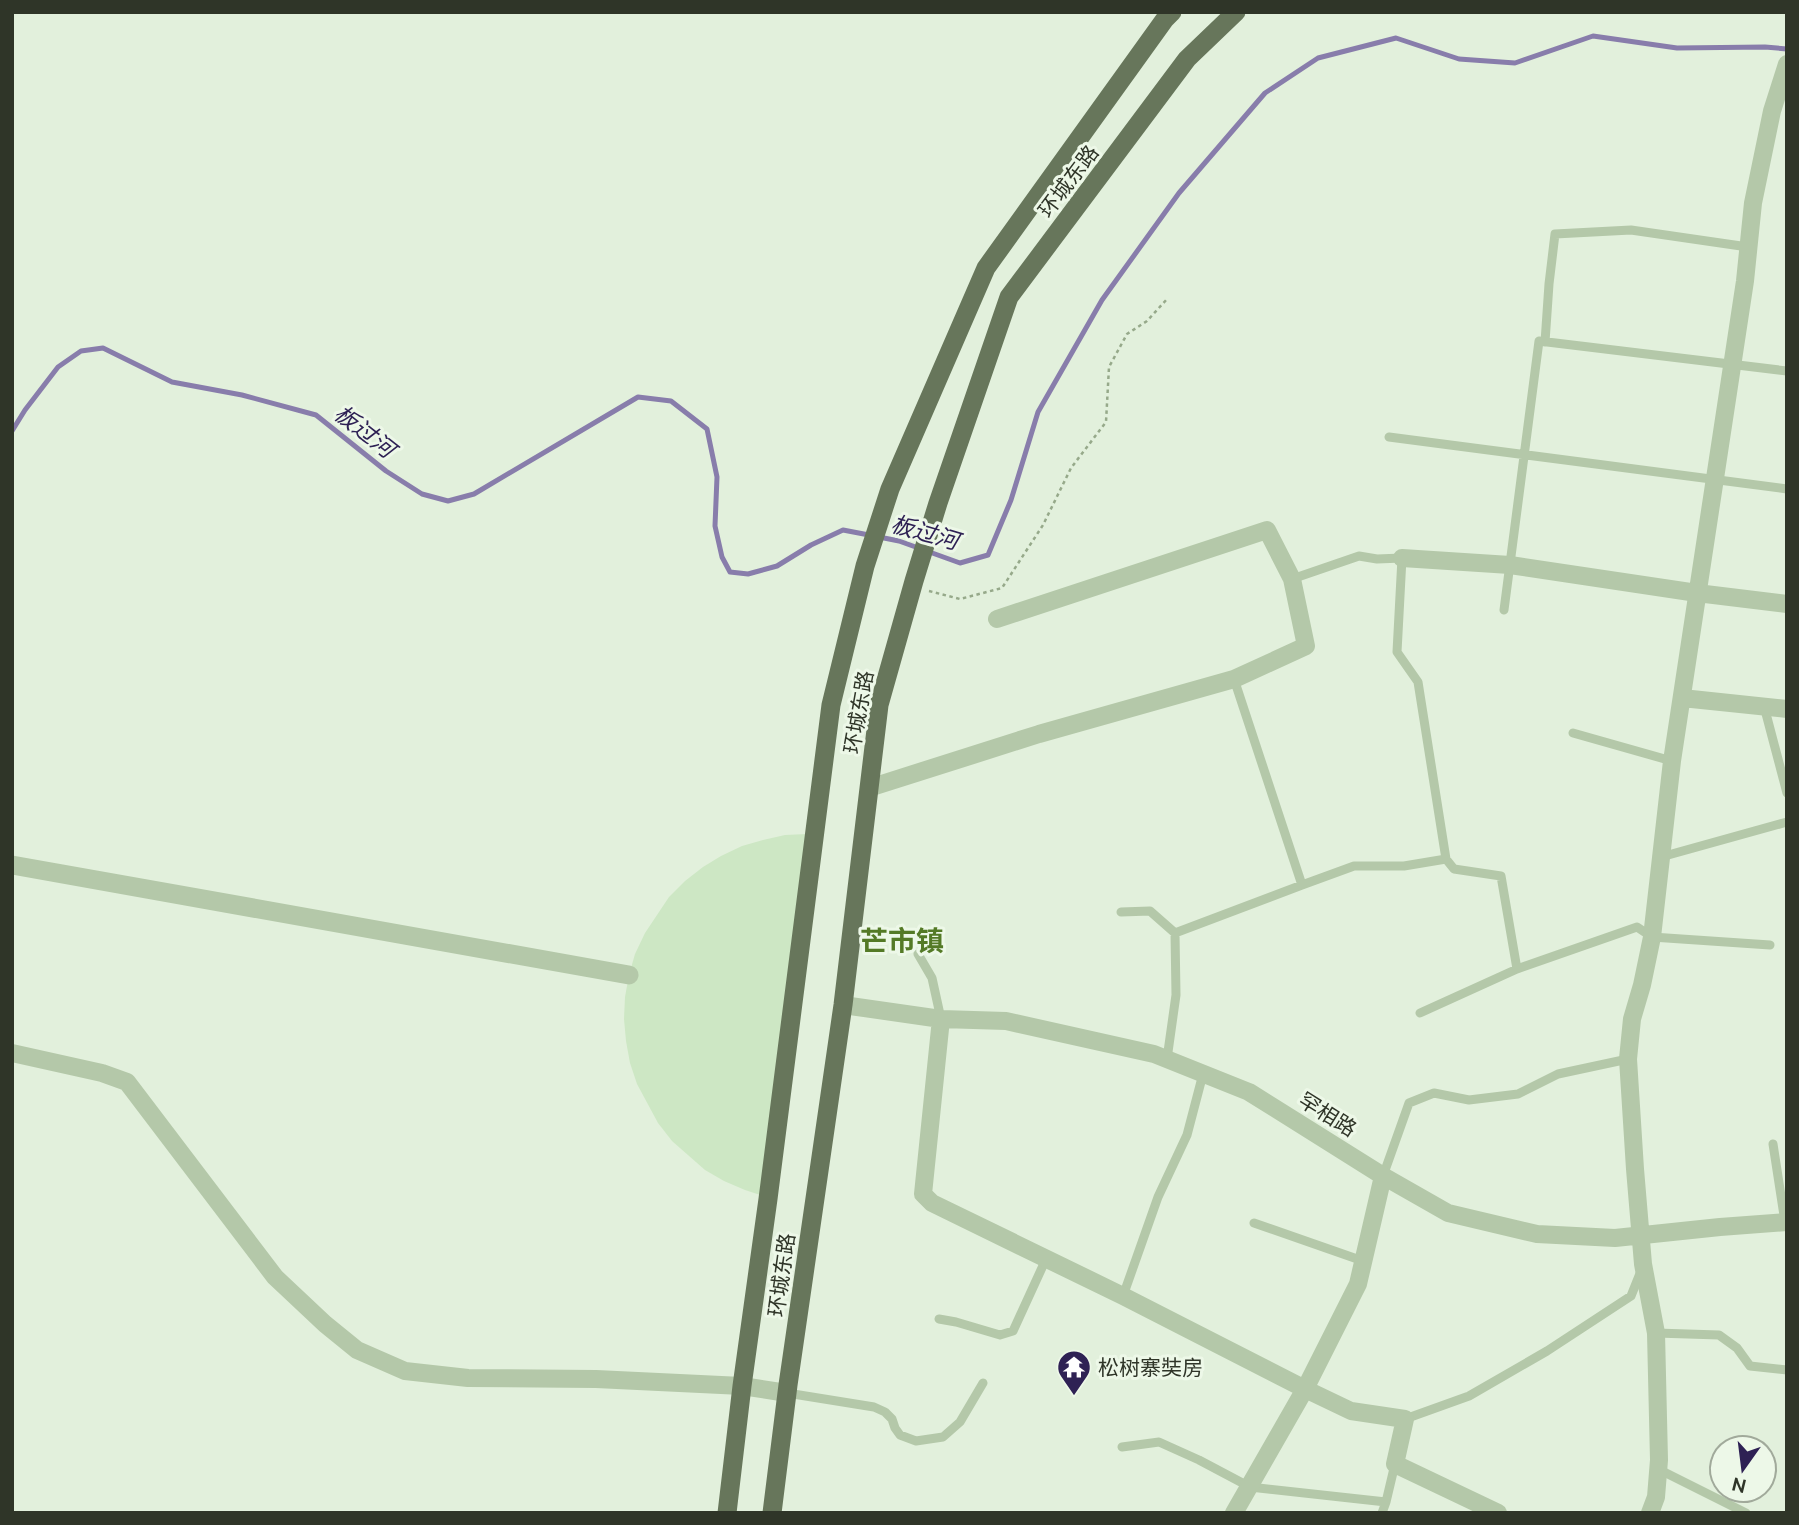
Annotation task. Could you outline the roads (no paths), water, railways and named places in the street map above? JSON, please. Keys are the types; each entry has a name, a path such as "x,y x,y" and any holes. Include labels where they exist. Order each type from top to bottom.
{"main road":[{"name":"环城东路","path":"727,1513 741,1386 768,1199 831,705 865,566 890,489 986,268 1172,12"},
{"name":"环城东路","path":"772,1513 843,1005 879,705 938,503 1009,298 1188,59 1236,12"}],"street":[{"path":"1650,1513 1656,1497 1658,1469 1656,1334 1643,1264 1628,1059 1632,1019 1652,937 1672,761 1745,281 1752,203 1772,111 1786,67"},
{"path":"869,788 1039,734 1234,679 1306,646 1292,579 1267,530 997,619"},
{"path":"1402,558 1510,565 1787,604"},
{"path":"1682,698 1787,709"},
{"path":"12,865 629,975"},
{"name":"罕相路","path":"843,1005 941,1019 1006,1021 1154,1054 1249,1092 1383,1176 1448,1213 1537,1234 1615,1238 1786,1222"},
{"path":"941,1019 923,1194 932,1203 1351,1411 1405,1419 1395,1464 1498,1513"},
{"path":"12,1053 102,1073 127,1082 275,1277 357,1350 405,1371 468,1378 596,1379 741,1386 787,1393"},
{"path":"1234,1513 1306,1390 1358,1284 1383,1176"}],"lane":[{"path":"1545,342 1555,234 1631,230 1748,247"},
{"path":"1504,610 1539,341 1787,371"},
{"path":"1389,437 1787,489"},
{"path":"1292,579 1359,556 1377,559 1402,558 1397,652 1418,682 1446,859 1454,869 1501,876 1517,969"},
{"path":"1234,679 1302,885"},
{"path":"1764,706 1787,793"},
{"path":"1573,733 1672,761"},
{"path":"1661,857 1787,822"},
{"path":"1175,933 1354,866 1404,866 1446,859"},
{"path":"1121,912 1150,911 1175,933 1176,995 1167,1059"},
{"path":"1420,1013 1517,969 1637,927 1652,937 1770,945"},
{"path":"918,954 932,978 941,1019"},
{"path":"1383,1176 1409,1103 1434,1093 1469,1100 1518,1094 1558,1074 1628,1059"},
{"path":"1123,1296 1158,1197 1188,1135 1203,1073"},
{"path":"1773,1143 1786,1222"},
{"path":"1254,1223 1363,1261"},
{"path":"939,1319 1000,1335 1013,1331 1046,1259"},
{"path":"1405,1419 1469,1396 1590,1324 1631,1296 1643,1264"},
{"path":"1656,1334 1719,1335 1737,1348 1750,1366 1787,1370"},
{"path":"787,1393 874,1406 892,1419 900,1435 916,1441 943,1437 960,1422 983,1382"},
{"path":"1122,1447 1159,1442 1250,1487 1386,1502"},
{"path":"1382,1513 1395,1464"},
{"path":"1658,1469 1746,1513"}],"waterway":[{"name":"板过河","path":"879,537 899,541 960,563 988,555 1011,500 1038,412 1102,300 1179,193 1265,93 1318,58 1396,38 1459,59 1515,63 1593,36 1677,48 1787,49"},
{"name":"板过河","path":"12,431 58,367 81,351 103,348 172,382 242,395 316,415 386,471 422,494 448,501 474,494 638,397 671,401 707,429 717,477 715,526 722,557 730,572 748,574 777,566 811,545 843,530 869,535"}],"place":[{"name":"松树寨奘房","path":"1074,1397"}],"district":[{"name":"芒市镇","path":"902,940"}]}
